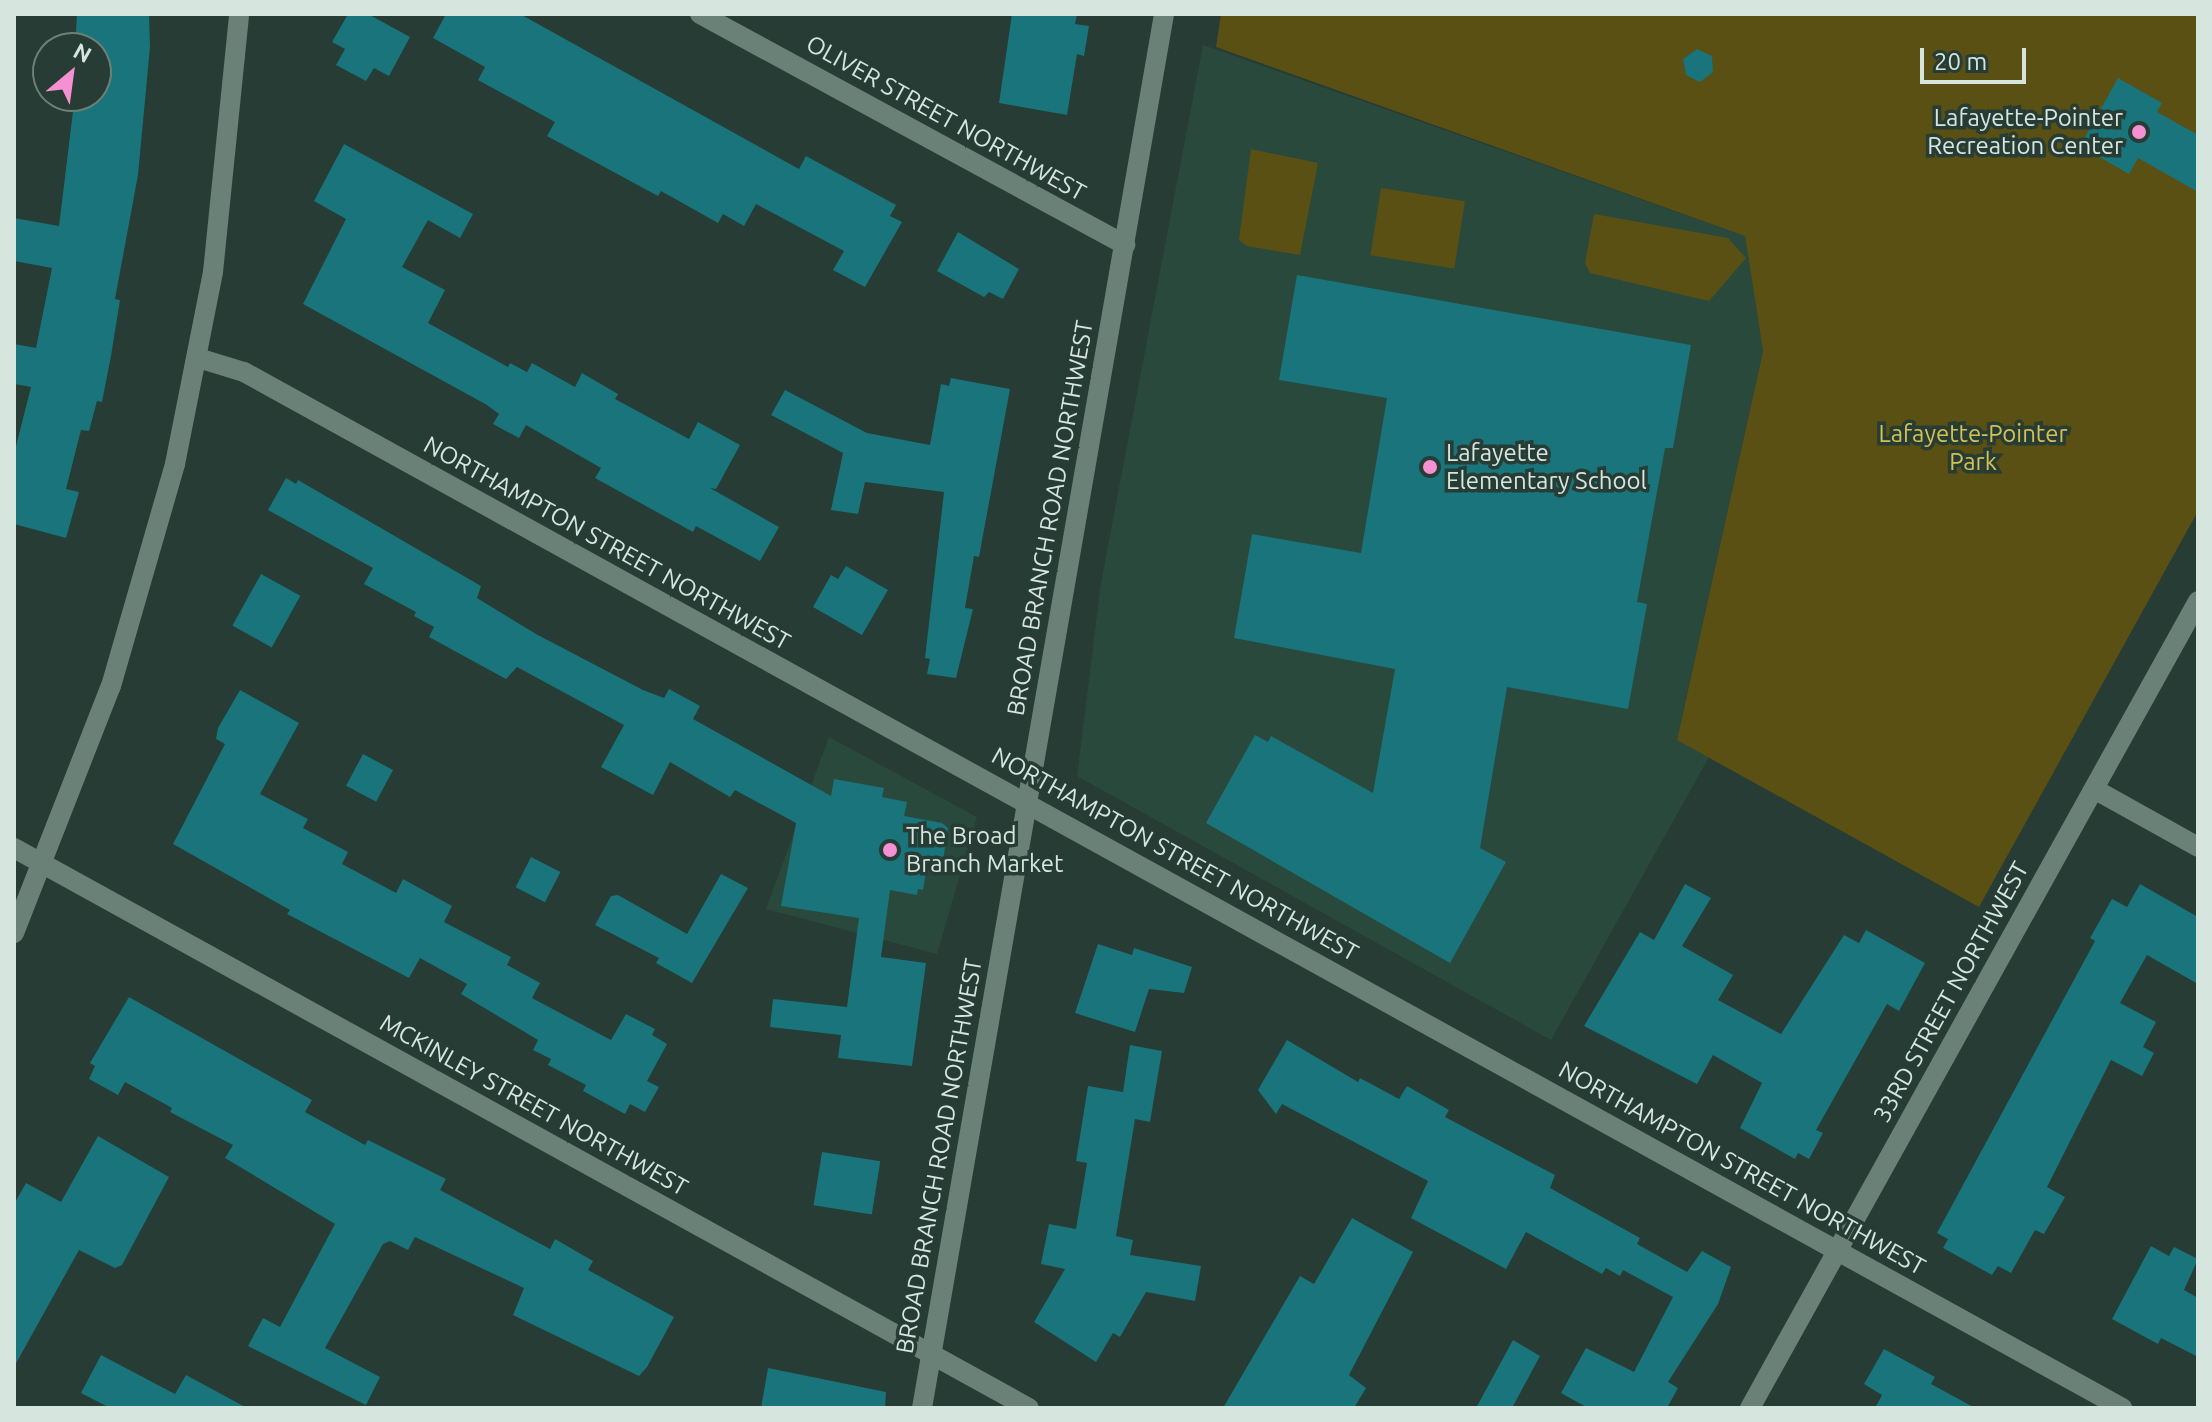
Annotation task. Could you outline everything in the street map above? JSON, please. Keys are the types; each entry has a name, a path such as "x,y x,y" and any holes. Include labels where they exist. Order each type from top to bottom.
{"street":[{"path":"14,933 87,756 141,592 198,358 224,196 239,14"},
{"name":"OLIVER STREET NORTHWEST","path":"700,14 1125,245"},
{"name":"BROAD BRANCH ROAD NORTHWEST","path":"922,1408 1164,14"},
{"name":"NORTHAMPTON STREET NORTHWEST","path":"198,358 244,372 2122,1408"},
{"name":"33RD STREET NORTHWEST","path":"1750,1408 2198,601"},
{"path":"2094,789 2198,847"},
{"name":"MCKINLEY STREET NORTHWEST","path":"14,848 1029,1408"}],"shaded area":[{"name":"Lafayette Elementary School","path":"1203,45 1745,236 1763,351 1677,739 1709,757 1551,1040 1077,776 1101,583"},
{"path":"829,737 977,817 937,954 766,909"}],"green space":[{"name":"Lafayette-Pointer Park","path":"1221,14 2198,14 2198,511 1979,907 1677,740 1763,351 1745,236 1216,47"},
{"path":"1251,149 1318,163 1300,255 1247,246 1239,240"},
{"path":"1381,188 1465,201 1454,268 1370,255"},
{"path":"1594,214 1728,238 1746,258 1709,301 1590,273 1585,263"}],"building":[{"path":"77,14 149,14 150,47 138,175 115,299 120,300 102,402 97,401 89,431 81,430 66,489 79,492 66,538 14,524 14,454 31,387 14,384 14,344 36,348 52,268 14,261 14,218 59,226 73,112 112,112 112,32 76,32"},
{"path":"348,14 368,14 410,37 389,76 374,68 366,81 336,65 345,49 332,42"},
{"path":"446,14 520,14 799,169 806,156 863,187 896,205 890,216 902,222 865,287 833,270 844,251 756,204 744,226 723,214 718,223 661,191 658,196 547,136 555,122 478,80 485,67 433,38"},
{"path":"1012,14 1077,14 1075,24 1089,26 1084,56 1077,54 1067,115 999,103"},
{"path":"1697,49 1712,56 1713,72 1700,82 1686,75 1683,59"},
{"name":"Lafayette-Pointer Recreation Center","path":"2118,78 2162,103 2157,112 2198,135 2198,192 2138,158 2129,174 2080,146"},
{"path":"344,144 473,214 460,238 428,220 402,267 445,290 428,323 508,367 510,363 527,372 532,363 575,387 582,373 618,394 615,399 689,439 698,422 740,445 716,489 710,488 779,527 760,561 696,526 693,532 595,478 601,468 526,425 519,438 493,424 499,414 487,405 303,304 346,219 314,201"},
{"path":"958,232 1019,269 1003,299 989,292 984,297 937,271"},
{"path":"1297,275 1691,345 1673,448 1665,448 1637,602 1647,604 1628,709 1507,687 1480,848 1506,862 1450,963 1206,823 1255,735 1268,742 1271,736 1373,793 1395,669 1234,638 1252,534 1361,553 1387,398 1279,380"},
{"path":"951,378 1010,389 979,557 974,556 965,608 973,609 956,678 927,674 930,659 925,658 944,492 865,482 858,514 831,510 843,453 771,415 785,390 867,433 930,445 941,384 949,386"},
{"path":"286,478 296,484 298,480 481,586 477,598 536,634 643,690 664,698 669,689 700,706 693,719 831,796 834,779 884,788 882,797 907,802 904,816 942,823 948,828 941,874 926,872 923,890 918,889 917,895 890,890 881,957 926,963 912,1066 838,1058 841,1035 770,1027 773,999 847,1007 859,918 781,906 796,823 735,790 730,797 670,762 653,795 601,767 624,725 517,667 506,679 429,637 434,627 414,616 416,612 364,584 373,568 268,510"},
{"path":"846,566 888,590 862,635 813,607 831,575 838,579"},
{"path":"261,574 300,596 272,647 232,626"},
{"path":"240,690 299,723 260,794 308,819 303,828 348,852 342,864 396,893 403,879 452,906 444,922 511,957 507,965 540,983 532,998 611,1040 626,1014 655,1029 652,1035 667,1044 647,1081 659,1087 645,1112 630,1104 625,1114 583,1091 586,1085 548,1065 551,1059 533,1050 538,1040 461,994 467,984 420,958 409,978 287,914 290,910 173,844 225,744 216,739 218,728"},
{"path":"363,754 393,770 376,802 346,786"},
{"path":"531,857 560,872 545,902 516,887"},
{"path":"721,874 748,888 692,983 656,963 659,958 595,925 611,896 618,895 687,934"},
{"path":"1685,884 1711,898 1682,946 1733,975 1718,1000 1781,1034 1844,935 1859,943 1866,930 1925,963 1899,1011 1887,1004 1816,1130 1823,1133 1809,1159 1798,1153 1795,1159 1740,1128 1762,1083 1713,1055 1697,1084 1584,1026 1640,932 1654,940"},
{"path":"2140,884 2198,917 2198,984 2147,955 2120,1003 2156,1022 2143,1047 2154,1053 2142,1076 2111,1060 2047,1187 2065,1197 2044,1234 2035,1230 2011,1273 1998,1266 1992,1275 1943,1248 1948,1239 1937,1233 2095,941 2090,938 2112,899 2127,907"},
{"path":"1098,944 1132,955 1134,948 1192,967 1184,993 1149,989 1135,1032 1075,1013"},
{"path":"129,997 312,1100 305,1112 365,1145 368,1140 446,1179 440,1190 550,1249 555,1239 593,1261 588,1270 674,1317 647,1367 639,1376 513,1315 524,1288 415,1237 408,1250 390,1241 383,1244 325,1348 380,1377 366,1405 248,1346 263,1318 280,1327 335,1224 225,1158 233,1145 170,1112 172,1108 125,1082 118,1095 89,1079 95,1066 90,1063"},
{"path":"1287,1040 1358,1082 1360,1078 1399,1099 1407,1086 1449,1110 1445,1117 1555,1175 1550,1188 1640,1238 1637,1244 1687,1272 1702,1251 1731,1267 1718,1304 1668,1382 1678,1388 1667,1408 1588,1408 1561,1393 1586,1348 1634,1372 1673,1297 1623,1270 1620,1276 1606,1268 1602,1274 1526,1232 1506,1269 1411,1218 1428,1181 1282,1104 1276,1114 1258,1090"},
{"path":"1130,1045 1162,1051 1150,1122 1135,1119 1116,1236 1133,1240 1130,1255 1201,1266 1195,1301 1146,1292 1120,1337 1113,1333 1096,1362 1034,1322 1065,1269 1041,1264 1049,1224 1076,1229 1087,1163 1076,1161 1088,1086 1123,1092"},
{"path":"98,1136 169,1177 122,1265 115,1268 79,1250 14,1367 14,1204 26,1183 61,1202"},
{"path":"822,1152 880,1161 872,1215 814,1205"},
{"path":"1352,1218 1413,1252 1349,1375 1366,1388 1354,1408 1223,1408 1300,1276 1314,1284"},
{"path":"2151,1246 2169,1256 2174,1247 2198,1259 2184,1290 2198,1298 2198,1357 2161,1338 2158,1344 2112,1319"},
{"path":"1513,1340 1540,1356 1512,1408 1476,1408"},
{"path":"1884,1349 1935,1377 1931,1384 1975,1408 1875,1408 1882,1395 1864,1384"},
{"path":"101,1355 175,1394 186,1375 247,1408 110,1408 81,1393"},
{"path":"768,1368 886,1392 885,1408 761,1408"}],"place":[{"name":"Lafayette-Pointer Recreation Center","path":"2139,132"},
{"name":"Lafayette Elementary School","path":"1430,467"},
{"name":"The Broad Branch Market","path":"890,850"}]}
